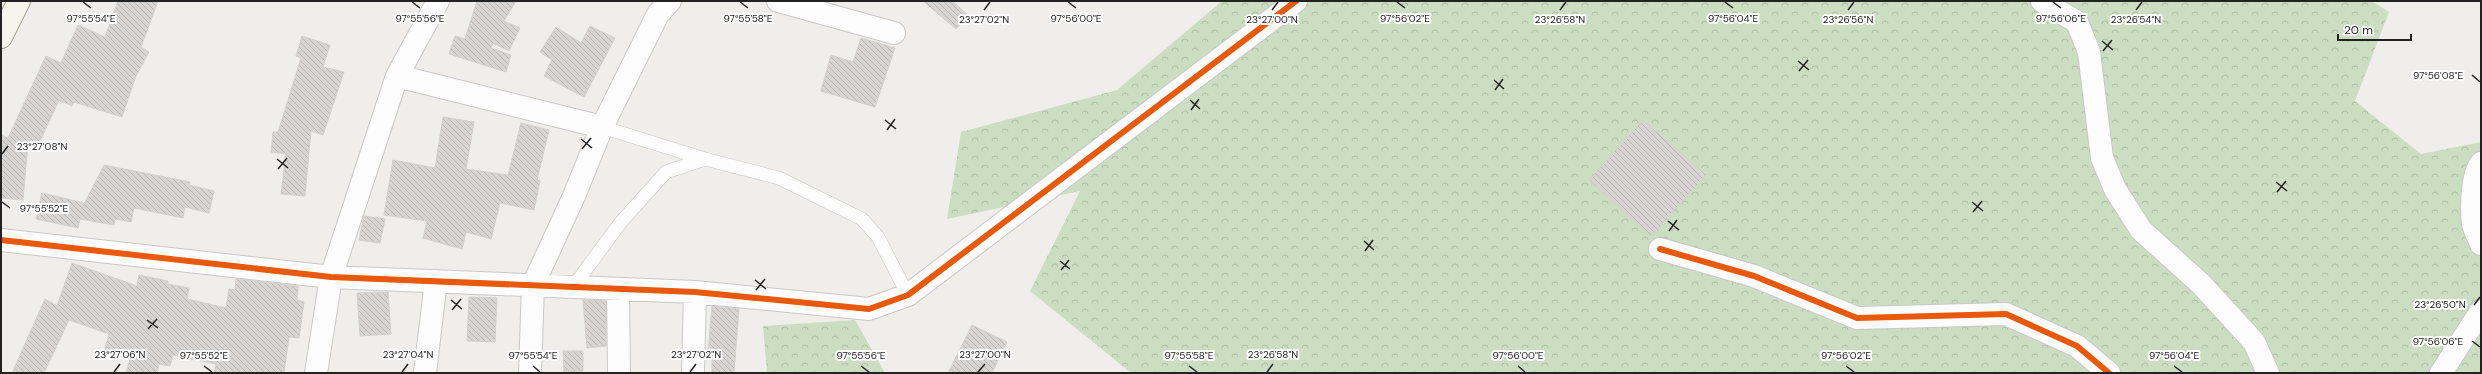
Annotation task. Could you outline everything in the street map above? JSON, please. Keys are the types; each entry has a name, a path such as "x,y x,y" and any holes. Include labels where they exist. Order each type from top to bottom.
{"street":[{"path":"1,37 19,1"},
{"path":"316,373 331,276 397,76 438,1"},
{"path":"530,373 533,285 574,196 602,127 658,14 670,1"},
{"path":"778,1 894,32"},
{"path":"1,240 331,276 695,292 869,309 908,295 1296,1"},
{"path":"2042,1 2077,22 2088,52 2102,158 2115,189 2141,230 2201,284 2254,342 2268,373"},
{"path":"397,76 602,127"},
{"path":"2481,163 2476,168 2473,202 2473,224 2481,244"},
{"path":"1660,249 1754,276 1857,318 2006,314 2077,346 2109,373"},
{"path":"425,373 436,281"},
{"path":"618,289 619,373"},
{"path":"693,373 695,292"},
{"path":"2441,373 2481,311"}],"lane":[{"path":"602,127 704,159 779,178 862,219 878,237 908,295"},
{"path":"574,287 621,222 666,172 704,159"}],"green space":[{"path":"1222,1 2372,1 2389,12 2355,101 2421,154 2481,142 2481,373 1131,373 1030,291 1080,191 947,219 961,132 1117,90"},
{"path":"855,320 885,373 767,373 763,326"}],"building":[{"path":"118,1 158,1 141,47 149,52 136,76 122,117 74,102 72,106 59,100 37,148 28,143 23,200 1,198 1,135 8,138 46,56 61,63 78,25 105,37"},
{"path":"477,1 516,1 504,21 520,28 509,51 493,43 491,48 511,55 506,72 449,54 455,36 465,39"},
{"path":"923,1 952,1 968,15 956,29"},
{"path":"590,26 615,38 584,97 544,76 552,60 540,52 556,27 581,43"},
{"path":"302,36 330,45 323,67 344,72 323,135 311,131 305,196 281,194 286,154 271,152 273,132 278,132 301,58 296,56"},
{"path":"861,38 895,48 875,107 821,91 831,55 853,62"},
{"path":"443,117 474,122 466,169 508,175 521,123 549,130 537,180 540,181 534,210 500,203 491,239 466,232 462,249 423,238 427,221 384,215 393,160 435,168"},
{"path":"1643,120 1706,175 1651,236 1589,180"},
{"path":"104,165 190,182 189,185 214,191 209,213 185,207 183,218 134,208 131,222 115,219 114,225 80,219 78,228 36,219 42,193 84,203 83,206"},
{"path":"364,216 385,219 380,243 359,240"},
{"path":"72,263 137,286 139,275 168,281 168,284 189,288 187,299 226,308 229,289 235,290 236,279 298,286 297,300 304,302 299,338 289,337 284,373 214,373 216,364 173,355 170,366 159,364 157,373 126,373 130,359 104,352 109,334 69,320 44,373 12,373 45,299 57,306"},
{"path":"388,292 391,334 360,336 357,293"},
{"path":"469,297 497,298 495,342 467,341"},
{"path":"583,300 606,301 606,346 587,348"},
{"path":"712,306 739,309 734,373 712,373 712,353 708,353"},
{"path":"972,325 1007,342 992,373 948,373"},
{"path":"563,351 583,351 583,371 564,372"}],"cycle path":[{"path":"1,240 331,277 695,292 869,309 908,295 1296,1"},
{"path":"1660,249 1754,276 1857,318 2006,314 2077,346 2109,373"}]}
